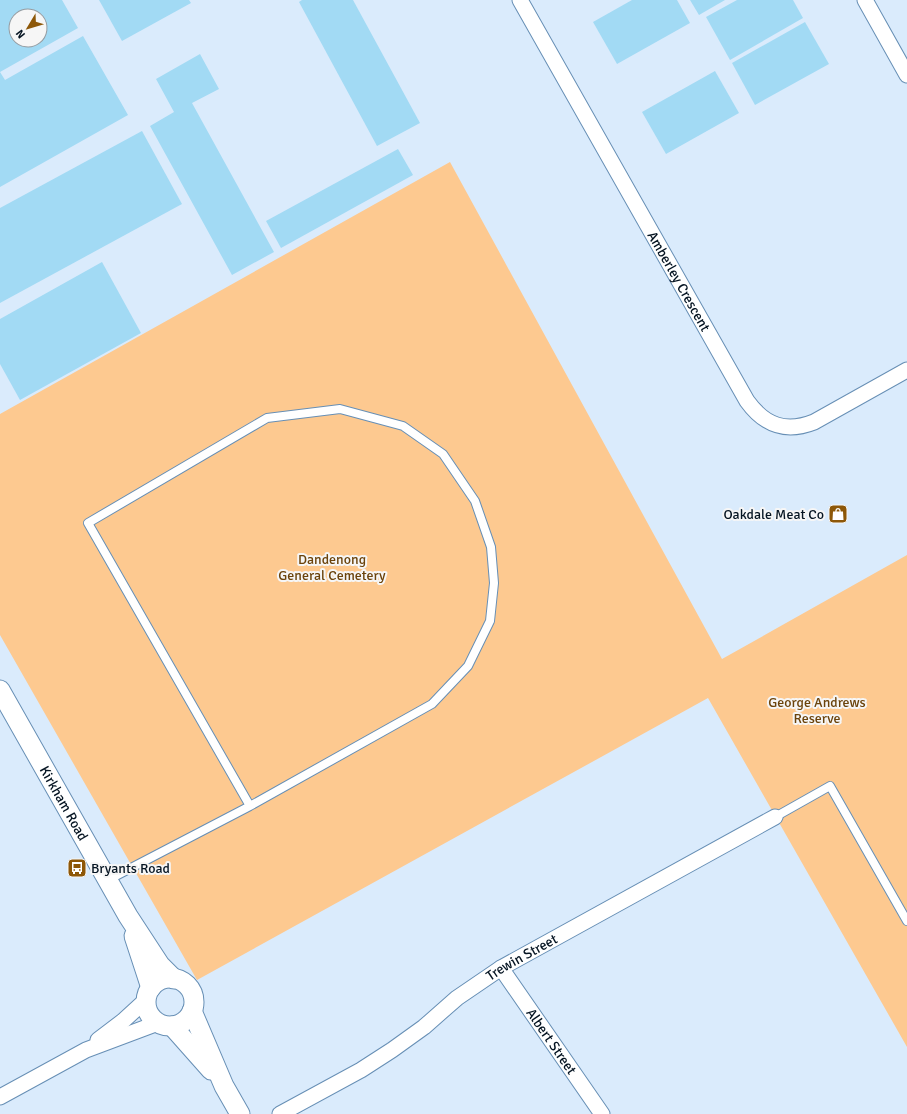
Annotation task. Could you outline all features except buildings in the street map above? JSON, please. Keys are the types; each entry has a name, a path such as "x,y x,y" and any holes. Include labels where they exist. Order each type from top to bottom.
{"street":[{"name":"Amberley Crescent","path":"520,0 747,401 759,416 775,425 795,427 805,426 907,370"},
{"path":"865,0 907,75"},
{"name":"Kirkham Road","path":"0,690 128,916 160,965 174,979"},
{"name":"Trewin Street","path":"280,1114 361,1070 392,1050 424,1027 457,998 501,968 775,817"},
{"name":"Kirkham Road","path":"128,916 149,993"},
{"name":"Albert Street","path":"501,968 602,1114"},
{"path":"0,1097 86,1050 123,1021 149,993 155,984 161,980 174,979 186,985 191,991 194,1004 192,1011 184,1022 178,1025 165,1025 86,1050"},
{"path":"149,993 146,1006 153,1019 165,1025 224,1086"},
{"path":"192,1011 224,1086 240,1114"}],"lane":[{"path":"108,880 250,806 432,704 468,666 490,621 494,583 491,547 475,501 443,454 403,426 340,409 267,418 88,523 250,806"},
{"path":"775,817 830,786 907,921"}],"green space":[{"name":"Dandenong General Cemetery","path":"450,162 722,659 907,555 907,1047 708,698 197,980 0,635 0,414"}],"place":[{"name":"Oakdale Meat Co","path":"838,514"},
{"name":"Bryants Road","path":"77,868"}],"park label":[{"name":"George Andrews Reserve","path":"817,710"}]}
